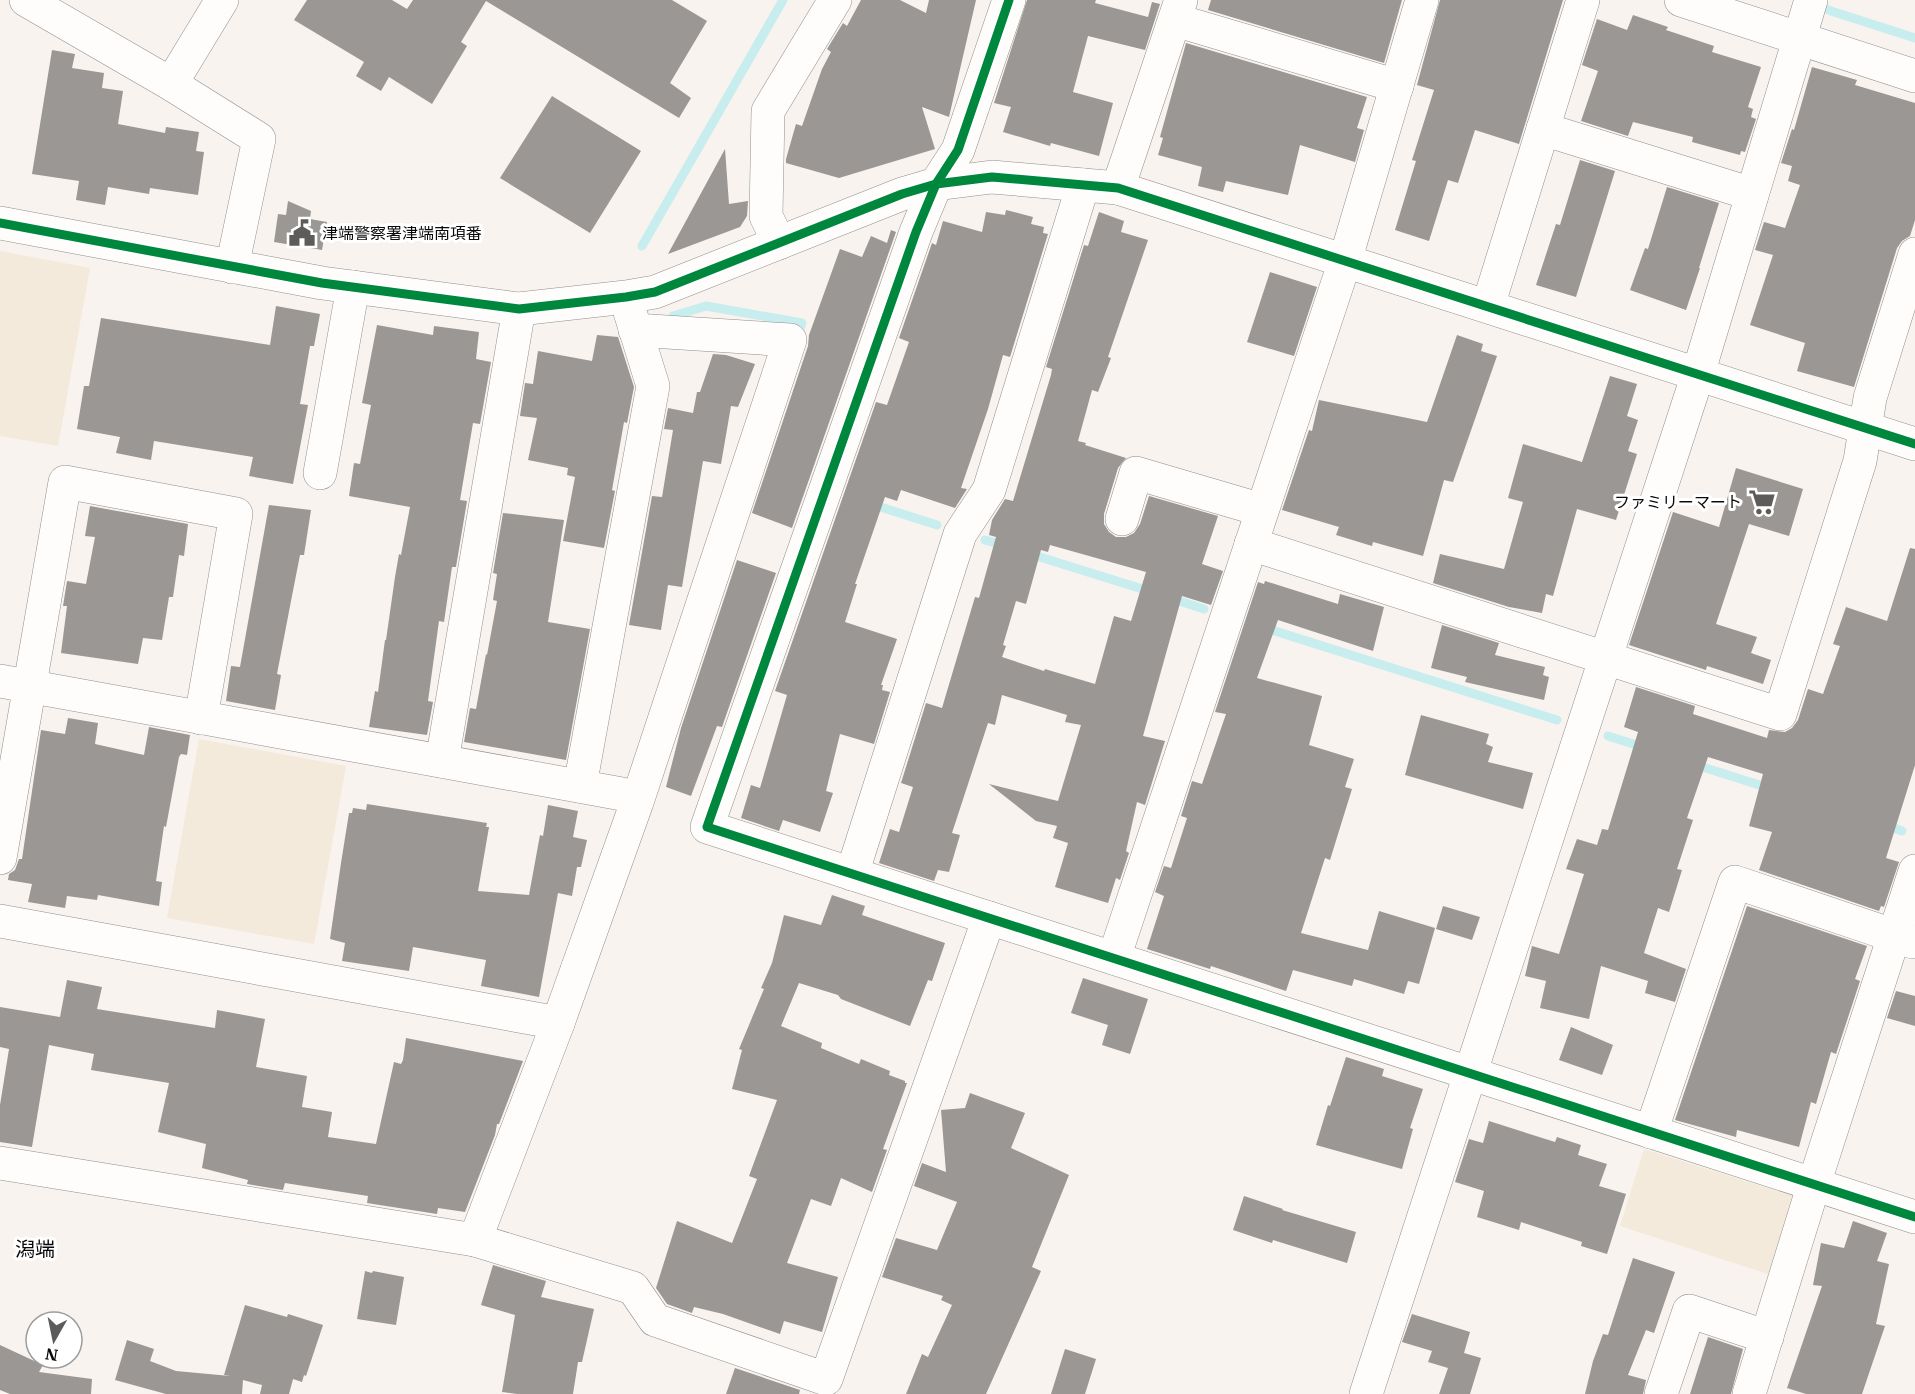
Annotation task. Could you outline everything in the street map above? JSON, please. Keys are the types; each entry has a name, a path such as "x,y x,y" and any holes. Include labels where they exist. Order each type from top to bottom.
{"street":[{"path":"26,0 171,84 259,139 232,267"},
{"path":"171,84 222,0"},
{"path":"779,243 766,216 768,111 835,0"},
{"path":"1009,0 958,150 936,184 912,243 707,827 1915,1217"},
{"path":"1114,958 1345,261 1422,0"},
{"path":"1488,306 1583,0"},
{"path":"1681,0 1803,22 1915,76"},
{"path":"1118,188 1178,10 1397,86"},
{"path":"1366,1394 1698,374 1803,22"},
{"path":"1543,129 1752,194"},
{"path":"0,223 232,267 353,287 519,309 655,292 902,194 936,184 992,177 1118,188 1915,444"},
{"path":"852,874 960,534 989,490 1083,185"},
{"path":"1251,544 1780,714 1860,461 1870,398 1915,254"},
{"path":"320,473 353,287"},
{"path":"580,786 653,386 626,297"},
{"path":"442,761 519,309"},
{"path":"476,1240 558,1023 637,802 790,340 635,330"},
{"path":"1122,519 1136,473 1262,510"},
{"path":"0,858 14,684 65,482 236,514 201,718"},
{"path":"14,684 622,794"},
{"path":"1749,1394 1814,1184 1904,939 1915,871"},
{"path":"1651,1131 1736,882 1904,939"},
{"path":"0,1163 476,1240 633,1288 655,1320 826,1379 989,918"},
{"path":"0,921 558,1023"},
{"path":"1661,1394 1689,1311 1767,1337"}],"shaded area":[{"path":"0,251 90,268 58,446 0,436"},
{"path":"199,739 346,766 314,944 167,918"},
{"path":"1644,1149 1793,1196 1768,1274 1620,1226"}],"building":[{"path":"307,0 392,0 407,9 413,0 672,0 707,21 670,83 691,98 679,118 486,1 461,42 467,46 432,104 389,77 381,91 356,76 364,62 294,20"},
{"path":"861,0 900,0 926,13 929,0 976,0 949,117 922,107 935,149 839,178 786,163 796,124 802,126 822,69 831,52 827,49 843,23 847,26"},
{"path":"1027,0 1096,0 1095,3 1148,17 1152,2 1160,4 1145,50 1088,36 1073,92 1113,103 1099,156 1051,143 1050,146 1003,132 1011,107 994,103"},
{"path":"1211,0 1402,0 1384,63 1208,10"},
{"path":"1440,0 1563,0 1519,144 1475,130 1458,183 1448,180 1429,241 1395,230 1416,161 1412,160 1434,90 1417,85"},
{"path":"1633,15 1668,27 1666,30 1714,46 1712,52 1761,67 1748,107 1753,109 1751,117 1756,119 1745,152 1741,151 1740,155 1692,142 1693,137 1633,122 1628,136 1581,121 1598,71 1582,65 1597,19 1627,30"},
{"path":"1186,43 1367,97 1357,128 1364,130 1355,162 1300,145 1288,195 1226,181 1223,192 1198,186 1202,167 1158,155 1163,138 1160,137"},
{"path":"52,50 75,54 72,68 104,73 102,88 123,91 118,124 165,133 166,127 199,132 196,151 204,152 198,195 150,188 149,194 108,187 105,205 76,200 79,181 32,174"},
{"path":"1812,67 1857,80 1855,85 1915,103 1915,220 1910,236 1897,248 1854,387 1797,371 1805,343 1750,325 1773,255 1755,250 1764,222 1785,228 1800,185 1788,181 1792,166 1781,163 1792,129 1794,130"},
{"path":"552,96 641,151 590,233 500,178"},
{"path":"725,149 729,204 748,201 747,216 740,227 668,254"},
{"path":"1580,160 1615,171 1576,297 1536,285 1556,224 1560,225"},
{"path":"1667,187 1719,203 1686,310 1630,290 1645,248 1648,249"},
{"path":"288,201 311,211 310,219 327,222 322,250 274,242 278,214 286,215"},
{"path":"1006,210 1033,217 1031,224 1044,227 1043,233 1048,234 1010,357 1003,355 988,409 961,488 967,489 955,508 901,490 897,501 885,497 855,584 857,584 845,622 897,639 881,685 883,685 882,690 890,692 874,744 840,734 826,791 833,793 820,832 783,820 779,831 741,818 751,785 760,788 787,695 775,691 876,402 887,405 909,342 899,338 932,243 936,245 943,221 982,232 986,212 1005,215"},
{"path":"1099,212 1124,221 1121,232 1148,240 1108,357 1111,358 1098,392 1092,390 1078,441 1126,458 1118,468 1104,514 1104,524 1116,537 1126,537 1134,533 1140,524 1149,496 1218,516 1202,564 1223,571 1211,605 1182,596 1143,736 1165,741 1145,805 1137,802 1126,851 1129,853 1120,880 1116,878 1108,903 1055,887 1068,843 1053,838 1057,826 1036,821 989,784 1058,801 1081,725 1065,722 1067,715 1002,695 995,725 988,723 952,833 960,835 949,872 938,870 934,881 879,863 890,829 899,832 913,787 901,783 926,703 942,708 975,597 979,598 996,537 989,535 992,520 1005,499 1013,501 1051,375 1052,369 1046,367 1084,245 1088,246","holes":["1050,545 1146,572 1131,621 1114,616 1095,684 1002,657 1006,646 1003,645 1016,601 1026,604 1041,550 1048,552"]},
{"path":"891,230 896,232 792,528 752,513 808,346 809,335 840,249 862,257 871,236 887,243"},
{"path":"1270,272 1317,287 1294,356 1247,342"},
{"path":"276,306 320,314 314,346 310,346 300,404 308,405 293,484 249,476 253,457 154,441 151,460 116,453 120,437 77,429 84,386 89,386 101,318 270,345"},
{"path":"377,325 433,335 434,326 479,332 476,359 491,362 480,424 473,423 460,500 467,501 456,567 452,567 444,622 439,621 428,701 433,702 427,735 369,727 375,691 378,692 395,577 410,507 349,496 354,463 360,464 371,405 362,403"},
{"path":"597,335 618,337 634,387 627,423 624,422 612,490 615,491 604,548 563,541 575,477 567,475 568,468 528,460 537,418 520,416 525,383 533,384 538,351 592,361"},
{"path":"1457,335 1483,344 1481,351 1497,356 1453,482 1444,480 1423,556 1373,542 1372,546 1336,535 1339,527 1282,510 1309,430 1312,431 1319,400 1427,422"},
{"path":"713,354 726,355 755,364 738,407 731,406 721,464 703,461 682,587 668,585 661,630 629,625 652,496 662,497 673,430 664,429 668,408 693,413 697,392 700,392"},
{"path":"1610,376 1637,384 1627,416 1638,420 1628,451 1637,454 1616,520 1577,509 1553,596 1546,594 1542,613 1509,607 1433,583 1440,554 1504,569 1523,502 1508,498 1523,444 1582,462"},
{"path":"1736,468 1803,489 1789,536 1749,524 1716,624 1757,637 1751,653 1771,660 1763,684 1707,666 1706,670 1629,645 1673,512 1719,527"},
{"path":"269,505 311,510 304,555 300,555 277,674 281,675 275,710 226,701 231,666 240,667"},
{"path":"90,506 188,524 184,556 179,555 173,597 169,597 162,640 143,638 138,664 61,653 67,606 63,606 67,581 86,584 95,537 85,536"},
{"path":"503,513 564,520 548,622 590,629 566,760 464,742 470,708 476,709 497,601 493,600 497,574 493,573"},
{"path":"1910,548 1915,549 1915,765 1886,858 1899,862 1884,907 1881,906 1879,911 1759,870 1772,832 1749,826 1763,774 1708,757 1687,818 1693,820 1677,869 1682,870 1669,912 1658,908 1644,953 1686,969 1675,1002 1645,993 1648,981 1601,966 1589,1019 1540,1008 1546,981 1525,976 1532,946 1559,954 1584,874 1566,869 1577,839 1597,845 1602,829 1608,830 1638,732 1624,727 1636,687 1695,706 1693,714 1767,738 1769,730 1785,732 1792,728 1798,720 1808,689 1823,694 1840,646 1833,644 1846,607 1887,621"},
{"path":"737,560 776,573 722,727 717,726 691,796 666,787 681,728"},
{"path":"1265,581 1338,604 1340,594 1384,607 1373,651 1278,620 1257,678 1322,696 1309,745 1354,759 1345,787 1352,789 1330,860 1325,858 1301,933 1368,950 1379,911 1435,928 1419,984 1408,981 1404,994 1354,979 1352,986 1293,970 1286,991 1211,966 1210,969 1147,949 1164,896 1155,892 1164,866 1171,868 1187,818 1181,816 1192,781 1202,784 1226,714 1215,712 1258,582 1264,584"},
{"path":"1442,625 1499,643 1495,655 1545,667 1543,675 1549,677 1544,700 1465,682 1467,677 1431,668"},
{"path":"1421,715 1489,734 1486,744 1493,747 1488,762 1533,773 1523,809 1405,775"},
{"path":"68,718 98,723 95,744 144,755 149,727 190,735 187,755 181,754 179,757 166,827 164,826 156,881 162,882 159,906 98,895 97,900 67,896 65,908 28,902 32,884 8,880 9,874 15,870 19,859 22,859 41,730 65,734"},
{"path":"367,804 487,823 486,827 489,827 478,891 529,895 548,805 578,811 573,837 587,840 581,867 577,867 572,896 558,893 539,997 481,986 486,960 413,947 409,971 342,961 345,943 330,939 341,863 349,813 352,813 353,808 366,810"},
{"path":"832,895 865,906 862,915 945,943 932,981 928,980 910,1026 841,999 838,995 799,983 781,1026 822,1043 821,1048 859,1064 861,1059 890,1071 889,1075 907,1083 883,1149 887,1150 872,1192 841,1178 831,1206 811,1199 787,1263 838,1277 822,1332 784,1321 780,1334 723,1314 694,1307 692,1313 667,1304 656,1288 677,1221 732,1243 757,1179 749,1176 777,1100 732,1089 742,1050 739,1049 764,989 761,988 772,963 784,915 821,925"},
{"path":"1443,906 1480,917 1472,940 1436,929"},
{"path":"1747,906 1867,946 1855,979 1860,981 1836,1054 1831,1052 1816,1104 1811,1102 1799,1147 1737,1130 1736,1137 1675,1120"},
{"path":"1083,978 1148,999 1130,1054 1102,1045 1108,1025 1071,1013"},
{"path":"67,980 102,987 97,1009 215,1028 217,1010 265,1019 256,1067 307,1076 302,1107 332,1112 328,1137 376,1144 394,1062 401,1064 403,1060 406,1038 523,1061 465,1212 438,1208 437,1214 367,1203 368,1196 285,1183 283,1190 247,1184 248,1180 202,1168 206,1144 158,1132 169,1083 91,1070 94,1054 49,1045 32,1147 0,1142 0,1105 9,1049 0,1047 0,1007 60,1017"},
{"path":"1896,991 1915,996 1915,1026 1887,1018"},
{"path":"1571,1027 1613,1045 1602,1075 1559,1060"},
{"path":"1346,1057 1384,1069 1382,1076 1423,1089 1410,1128 1413,1129 1402,1169 1316,1145"},
{"path":"970,1093 1025,1113 1011,1148 1069,1175 1032,1267 1041,1271 986,1394 906,1394 922,1354 928,1357 952,1305 941,1300 943,1296 882,1277 896,1238 937,1250 957,1202 914,1186 922,1163 946,1172 941,1110 965,1108"},
{"path":"1489,1121 1555,1142 1557,1137 1581,1145 1578,1155 1607,1164 1599,1186 1626,1194 1607,1254 1581,1246 1582,1242 1521,1222 1519,1230 1477,1217 1484,1191 1455,1182 1469,1139 1483,1143"},
{"path":"1244,1196 1356,1232 1347,1263 1233,1230"},
{"path":"1853,1221 1887,1233 1877,1261 1889,1264 1876,1324 1885,1326 1862,1394 1806,1394 1787,1388 1822,1286 1813,1285 1821,1243 1844,1248"},
{"path":"1633,1258 1675,1272 1654,1333 1646,1330 1628,1375 1646,1380 1643,1394 1585,1394 1593,1361 1603,1334 1608,1335"},
{"path":"493,1265 546,1281 541,1297 594,1309 582,1362 578,1362 573,1394 502,1392 515,1315 481,1305"},
{"path":"365,1271 404,1277 396,1325 357,1319"},
{"path":"245,1305 287,1317 288,1314 323,1325 306,1376 304,1375 302,1382 293,1379 289,1394 260,1394 262,1385 243,1380 242,1394 166,1394 115,1380 127,1340 154,1349 150,1361 176,1371 230,1376 224,1375"},
{"path":"1412,1314 1470,1332 1464,1353 1481,1358 1470,1394 1439,1394 1448,1368 1428,1362 1432,1351 1402,1342"},
{"path":"1708,1337 1743,1349 1731,1394 1690,1394"},
{"path":"0,1345 24,1356 24,1370 40,1370 39,1372 92,1379 91,1394 10,1394 0,1390"},
{"path":"1065,1349 1096,1359 1085,1394 1051,1394"},
{"path":"735,1368 800,1390 799,1394 726,1394"}],"waterway":[{"path":"642,246 783,0"},
{"path":"1815,4 1915,38"},
{"path":"673,316 706,306 802,323 797,338"},
{"path":"871,504 937,525"},
{"path":"985,540 1006,546"},
{"path":"1027,553 1152,592"},
{"path":"1170,598 1204,609"},
{"path":"1265,628 1557,720"},
{"path":"1608,736 1646,748"},
{"path":"1693,764 1772,789"},
{"path":"1885,825 1902,831"}],"cycle path":[{"path":"1009,0 958,150 936,184 916,232 707,827 1915,1217"},
{"path":"0,223 322,283 519,309 655,292 902,194 936,184 992,177 1118,188 1915,444"}],"place":[{"name":"津端警察署津端南項番","path":"302,233"},
{"name":"ファミリーマート","path":"1762,502"}],"district":[{"name":"潟端","path":"35,1248"}]}
